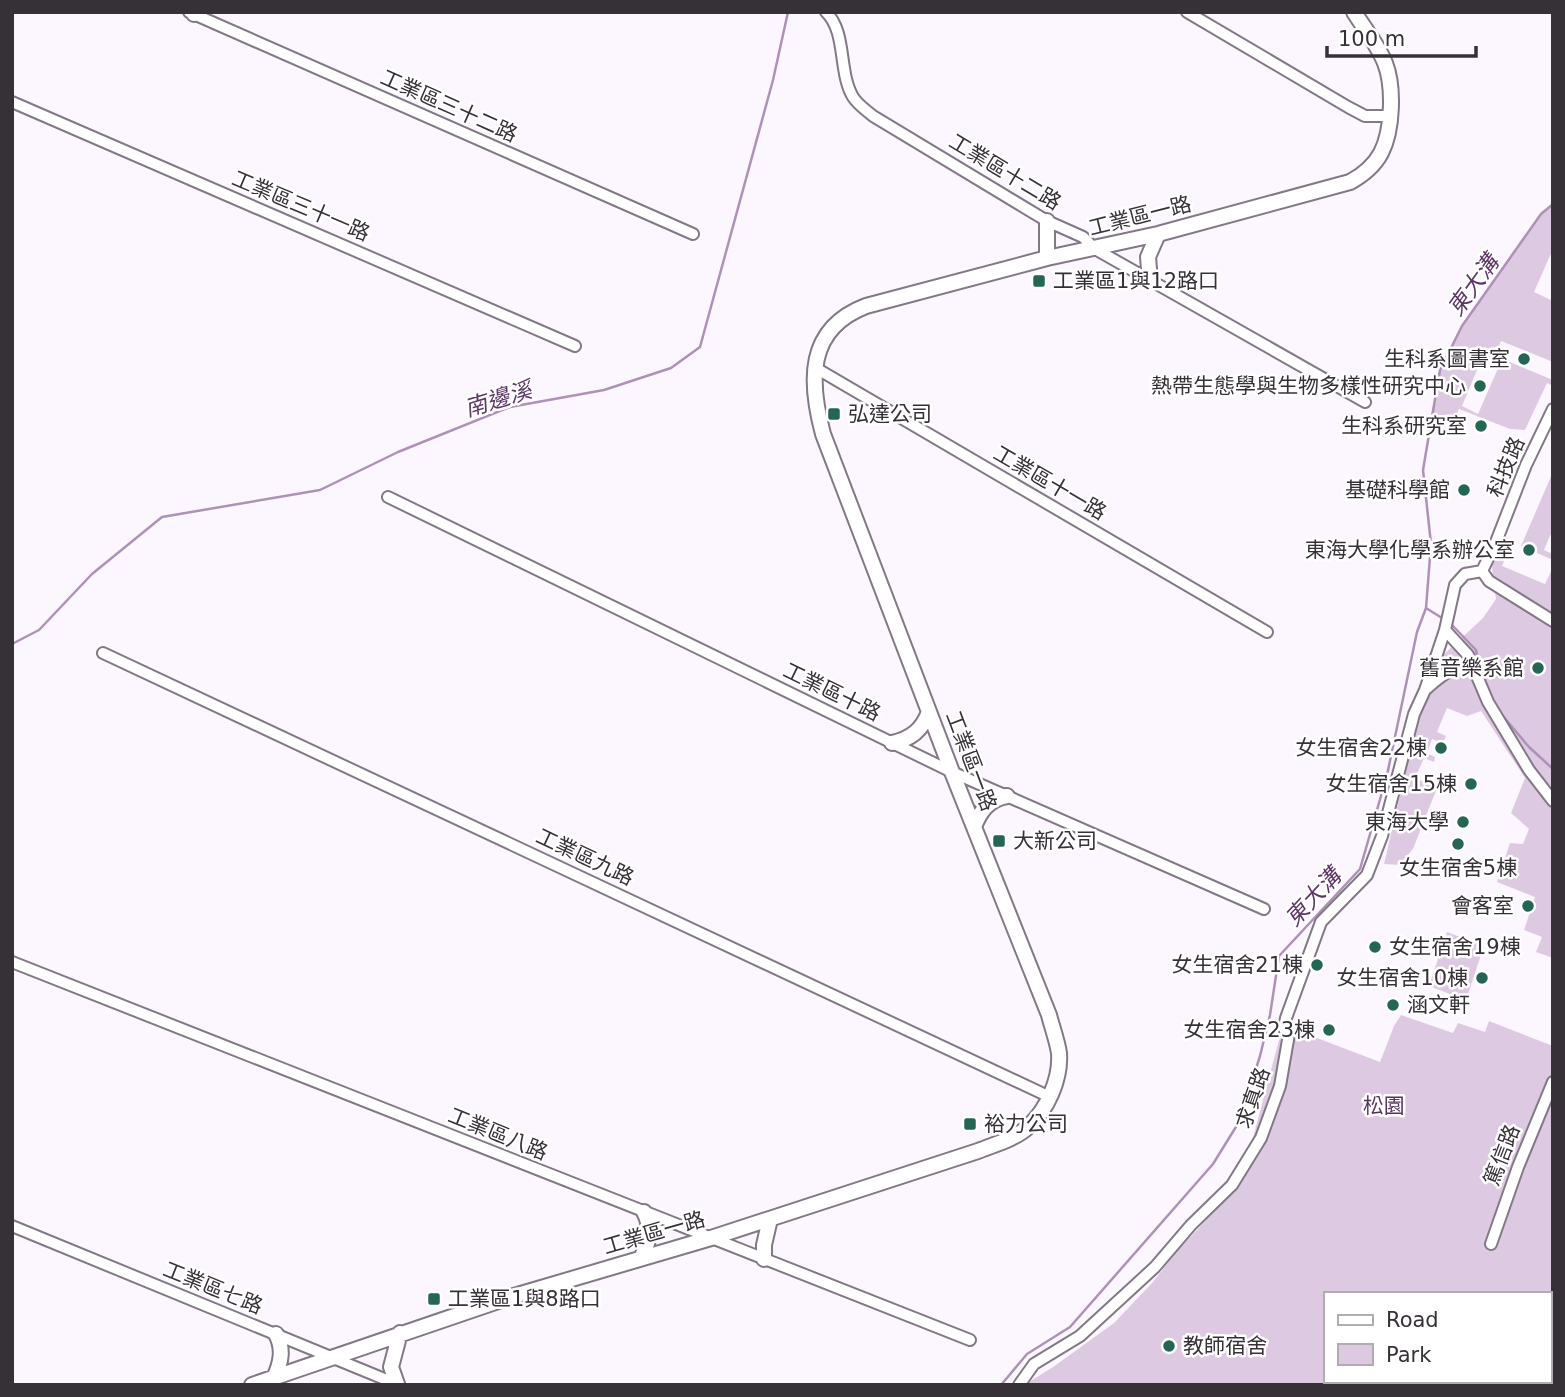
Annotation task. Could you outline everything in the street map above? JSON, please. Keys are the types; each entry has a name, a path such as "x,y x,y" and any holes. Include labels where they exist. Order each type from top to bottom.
{"street":[{"name":"工業區十二路","path":"826,12 834,24 851,94 861,106 1047,221 1083,237 1095,249 1365,402"},
{"path":"1187,12 1365,116 1390,116"},
{"name":"工業區一路","path":"252,1385 400,1333 711,1238 978,1151 1013,1137 1028,1127 1050,1097 1058,1074 1059,1053 1049,1015 952,772 823,434 813,389 817,354 837,324 855,310 1047,258 1158,234 1350,182 1371,167 1381,153 1390,116 1391,83 1385,61 1354,12"},
{"name":"工業區三十二路","path":"192,13 693,234"},
{"name":"工業區三十一路","path":"12,102 575,346"},
{"path":"1047,221 1047,258"},
{"path":"1150,281 1148,257 1158,234"},
{"name":"工業區十一路","path":"814,367 1267,632"},
{"name":"科技路","path":"1482,570 1496,542 1525,465 1553,409"},
{"name":"工業區十路","path":"388,497 952,772 1264,909"},
{"path":"1482,570 1489,581 1553,621"},
{"name":"求真路","path":"1019,1385 1034,1364 1080,1336 1155,1267 1191,1225 1232,1185 1261,1138 1280,1086 1289,1034 1284,1029 1286,1018 1321,922 1367,875 1382,836 1414,714 1445,630 1459,578 1482,570"},
{"path":"1445,630 1468,655 1488,702 1529,770 1553,801"},
{"name":"工業區九路","path":"103,653 1050,1097"},
{"path":"1425,690 1448,671 1461,666 1472,667"},
{"path":"892,743 914,735 922,727 929,712"},
{"path":"974,827 983,809 990,802 1007,796"},
{"name":"工業區八路","path":"12,962 970,1340"},
{"name":"篤信路","path":"1490,1244 1553,1082"},
{"path":"641,1258 648,1242 649,1225 644,1212"},
{"path":"764,1259 764,1244 771,1219"},
{"name":"工業區七路","path":"12,1226 398,1384"},
{"path":"398,1384 391,1367 400,1333"},
{"path":"274,1378 279,1368 281,1351 276,1334"}],"green space":[{"path":"1553,204 1553,249 1534,292 1553,301 1553,362 1501,341 1495,356 1553,380 1553,386 1547,383 1525,430 1510,429 1459,409 1453,423 1430,420 1440,370 1462,326 1541,214","holes":["1482,358 1499,366 1478,414 1462,406"]},
{"path":"1552,474 1553,529 1544,550 1553,554 1553,560 1521,546"},
{"path":"1501,535 1513,540 1502,566 1545,584 1553,567 1553,958 1536,952 1542,937 1524,930 1535,897 1497,882 1510,843 1523,844 1529,829 1511,813 1525,778 1481,711 1467,716 1447,708 1437,732 1446,736 1443,743 1432,739 1427,753 1435,757 1434,762 1424,758 1415,778 1437,788 1413,849 1399,865 1384,864 1420,708 1441,657 1483,618 1496,599 1492,567"},
{"path":"1447,932 1484,946 1466,1000 1429,986"},
{"name":"松園","path":"1401,1015 1453,1033 1458,1023 1485,1032 1489,1021 1553,1046 1553,1385 1024,1385 1114,1323 1235,1190 1254,1134 1283,1025 1380,1062"}],"waterway":[{"name":"南邊溪","path":"12,644 39,630 92,574 162,517 320,490 398,452 510,407 604,390 671,368 700,347 773,80 788,12"},
{"name":"東大溝","path":"1001,1385 1027,1354 1070,1327 1213,1164 1239,1122 1260,1056 1270,1015 1279,956 1360,869 1387,775 1417,632 1426,608 1431,544 1423,470 1440,370 1462,326 1541,214 1553,204"},
{"path":"1426,608 1442,618"},
{"path":"1451,624 1476,650 1480,670"},
{"path":"1502,715 1529,747 1553,769"}],"place":[{"name":"工業區1與12路口","path":"1039,281"},
{"name":"生科系圖書室","path":"1524,359"},
{"name":"熱帶生態學與生物多樣性研究中心","path":"1480,386"},
{"name":"弘達公司","path":"834,414"},
{"name":"生科系研究室","path":"1481,426"},
{"name":"基礎科學館","path":"1464,490"},
{"name":"東海大學化學系辦公室","path":"1529,550"},
{"name":"舊音樂系館","path":"1538,668"},
{"name":"女生宿舍22棟","path":"1441,748"},
{"name":"女生宿舍15棟","path":"1471,784"},
{"name":"東海大學","path":"1463,822"},
{"name":"大新公司","path":"999,841"},
{"name":"女生宿舍5棟","path":"1458,844"},
{"name":"會客室","path":"1528,906"},
{"name":"女生宿舍19棟","path":"1375,947"},
{"name":"女生宿舍21棟","path":"1317,965"},
{"name":"女生宿舍10棟","path":"1482,978"},
{"name":"涵文軒","path":"1393,1005"},
{"name":"女生宿舍23棟","path":"1329,1030"},
{"name":"裕力公司","path":"970,1124"},
{"name":"工業區1與8路口","path":"434,1299"},
{"name":"教師宿舍","path":"1169,1346"}]}
